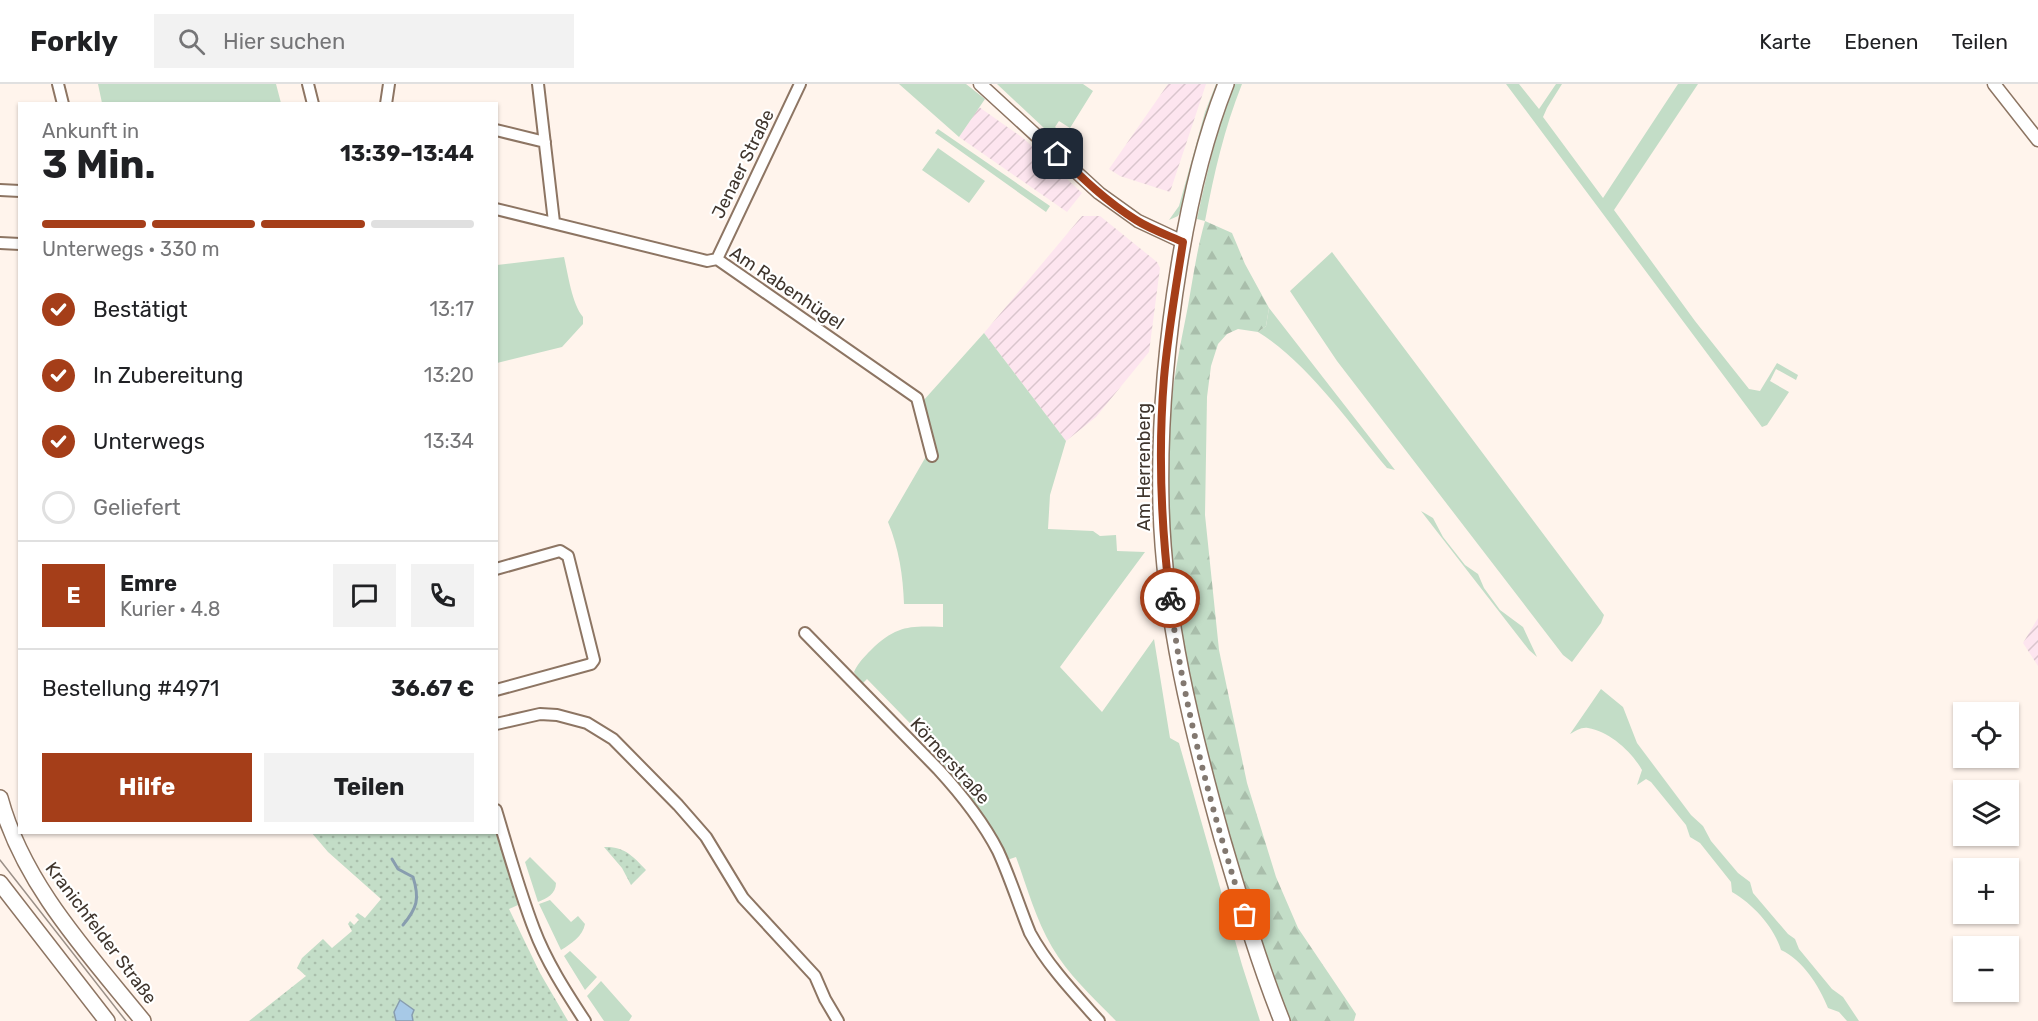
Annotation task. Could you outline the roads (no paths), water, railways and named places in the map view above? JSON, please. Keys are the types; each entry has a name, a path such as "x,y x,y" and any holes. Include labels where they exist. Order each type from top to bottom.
{"main road":[{"name":"Am Herrenberg","path":"1226,84 1204,149 1183,242 1170,323 1161,439 1163,542 1172,615 1190,711 1207,783 1239,896 1282,1021"},
{"name":"Kranichfelder Straße","path":"0,801 14,840 41,889 137,1019"},
{"path":"0,883 107,1021"}],"street":[{"path":"58,84 62,102"},
{"path":"308,84 312,102"},
{"path":"389,84 389,102"},
{"path":"538,84 554,222"},
{"name":"Jenaer Straße","path":"717,259 800,84"},
{"path":"980,84 1099,193 1138,221 1183,242"},
{"path":"1994,84 2038,140"},
{"path":"498,130 545,142"},
{"path":"0,190 18,191"},
{"name":"Am Rabenhügel","path":"498,209 707,261 717,259 918,398 932,456"},
{"path":"0,243 18,244"},
{"path":"498,568 560,552 568,556 594,660 591,664 498,689"},
{"name":"Körnerstraße","path":"805,633 957,789 980,819 999,854 1030,933 1037,945 1057,974 1099,1021"},
{"path":"498,724 540,714 557,715 587,723 613,739 706,837 743,898 815,976 838,1021"},
{"path":"498,817 534,931 585,1021"}],"water":[{"path":"400,1000 414,1010 413,1021 396,1021 394,1012"}],"waterway":[{"path":"392,859 398,869 413,877 416,891 416,903 403,925"}],"tram line":[{"path":"0,860 126,1021"}]}
